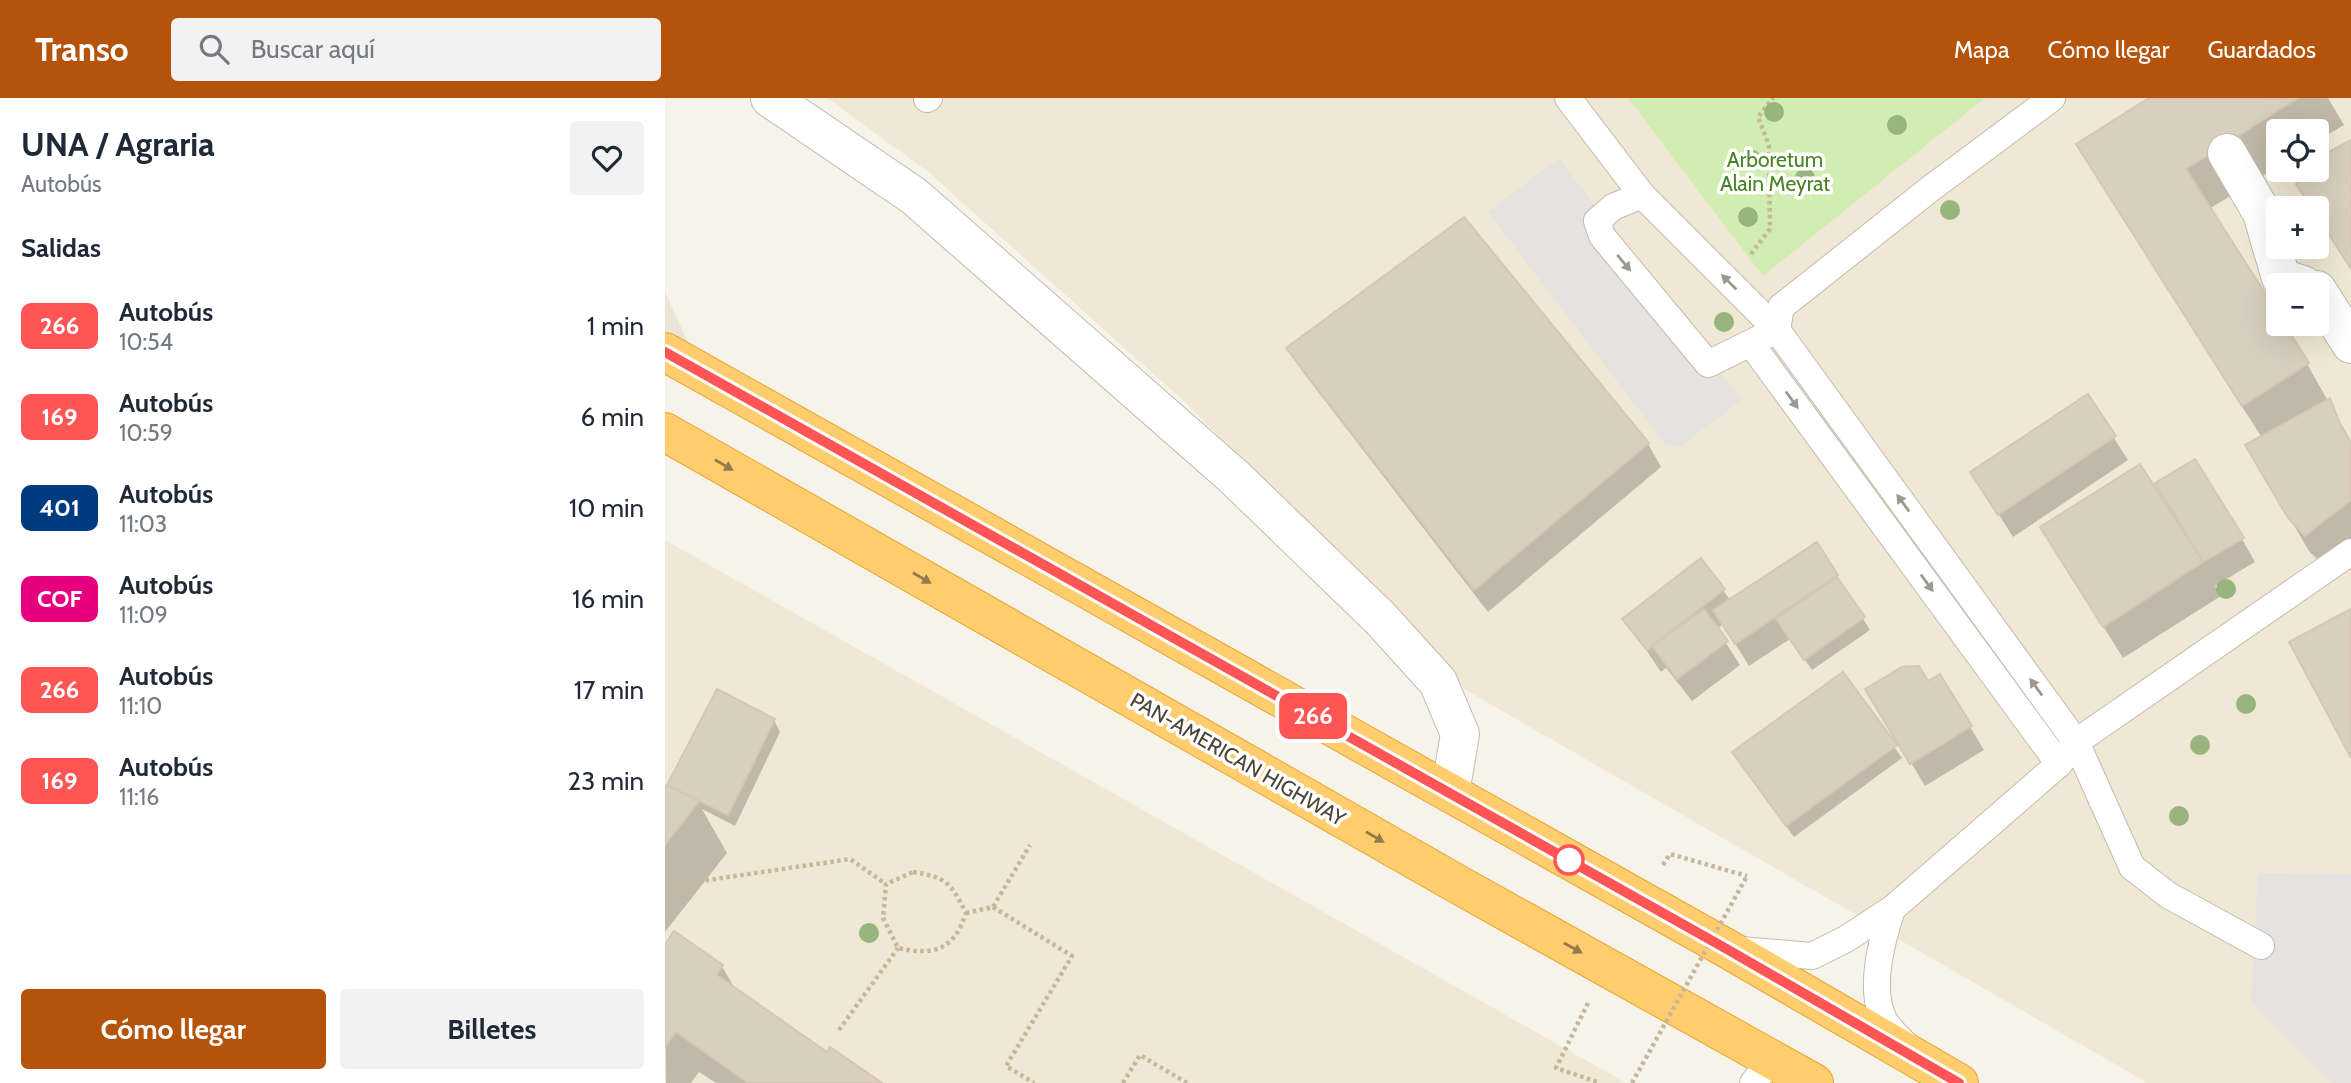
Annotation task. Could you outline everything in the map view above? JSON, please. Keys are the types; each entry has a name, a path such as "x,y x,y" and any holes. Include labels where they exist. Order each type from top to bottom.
{"highway":[{"path":"665,352 1725,948 1943,1074"},
{"name":"PAN-AMERICAN HIGHWAY","path":"665,432 1606,967 1762,1071 1814,1083"}],"street":[{"path":"770,98 925,205 1233,476 1380,618 1438,682 1460,734 1450,793"},
{"path":"2227,153 2262,213 2280,273"},
{"path":"2329,309 2351,344"}],"lane":[{"path":"1568,98 1642,195 1777,330 2076,742 2132,867 2168,895 2261,946"},
{"path":"1642,195 1613,206 1597,221 1602,236 1708,364 1752,345 1777,330 1781,307 1930,189 2053,98"},
{"path":"1752,345 2059,764"},
{"path":"1725,948 1812,956 1846,939 1892,909 2059,764 2076,742 2351,552"},
{"path":"1892,909 1878,954 1883,1018 1943,1074"}],"path":[{"path":"1729,282 1770,229 1769,145 1758,117 1773,98"},
{"path":"993,907 1030,845"},
{"path":"1632,1083 1747,876 1669,854"},
{"path":"665,900 675,884 850,859 886,884"},
{"path":"886,884 913,872 939,876 955,890 966,913 961,929 944,947 922,953 898,948"},
{"path":"886,884 883,918 898,948"},
{"path":"966,913 993,907 1072,956 1006,1066 1034,1083"},
{"path":"839,1030 898,948"},
{"path":"1600,1083 1556,1068 1606,967"},
{"path":"1123,1083 1140,1055 1187,1083"}],"shaded area":[{"path":"827,98 2351,98 2351,1083 2148,1083 1464,689 1187,404 926,170"},
{"path":"1559,158 1742,400 1680,447 1665,444 1488,212"},
{"path":"665,292 702,373 665,352"},
{"path":"665,540 1626,1083 665,1083"},
{"path":"2258,873 2351,874 2351,1083 2332,1083 2251,1002"}],"green space":[{"name":"Arboretum Alain Meyrat","path":"1628,98 1985,98 1763,276"}],"building":[{"path":"2149,98 2298,98 2186,169 2266,295 2266,336 2292,336 2309,363 2242,406 2076,144"},
{"path":"2351,140 2351,269 2329,235 2329,196 2304,196 2296,184 2329,182 2329,152"},
{"path":"1464,217 1649,443 1474,590 1286,348"},
{"path":"2088,394 2116,436 1998,515 1970,472"},
{"path":"2330,398 2342,429 2351,443 2351,500 2305,536 2288,518 2245,445"},
{"path":"2195,459 2244,538 2203,562 2155,483"},
{"path":"2140,464 2203,562 2103,627 2040,527"},
{"path":"1817,542 1838,575 1735,644 1713,610"},
{"path":"1701,558 1725,589 1647,650 1622,619"},
{"path":"1837,577 1865,617 1804,660 1776,619"},
{"path":"1704,609 1728,641 1677,679 1652,646"},
{"path":"2351,609 2351,758 2289,642"},
{"path":"1919,666 1928,681 1940,674 1972,726 1910,764 1865,689 1902,667"},
{"path":"1843,672 1897,745 1786,826 1732,752"},
{"path":"717,689 775,719 728,815 667,785"},
{"path":"667,785 699,801 665,845 665,789"},
{"path":"674,931 723,965 717,975 827,1052 830,1047 882,1083 748,1083 676,1032 665,1047 665,944"}],"bus line":[{"name":"266","path":"665,352 1725,948 1959,1083"}]}
